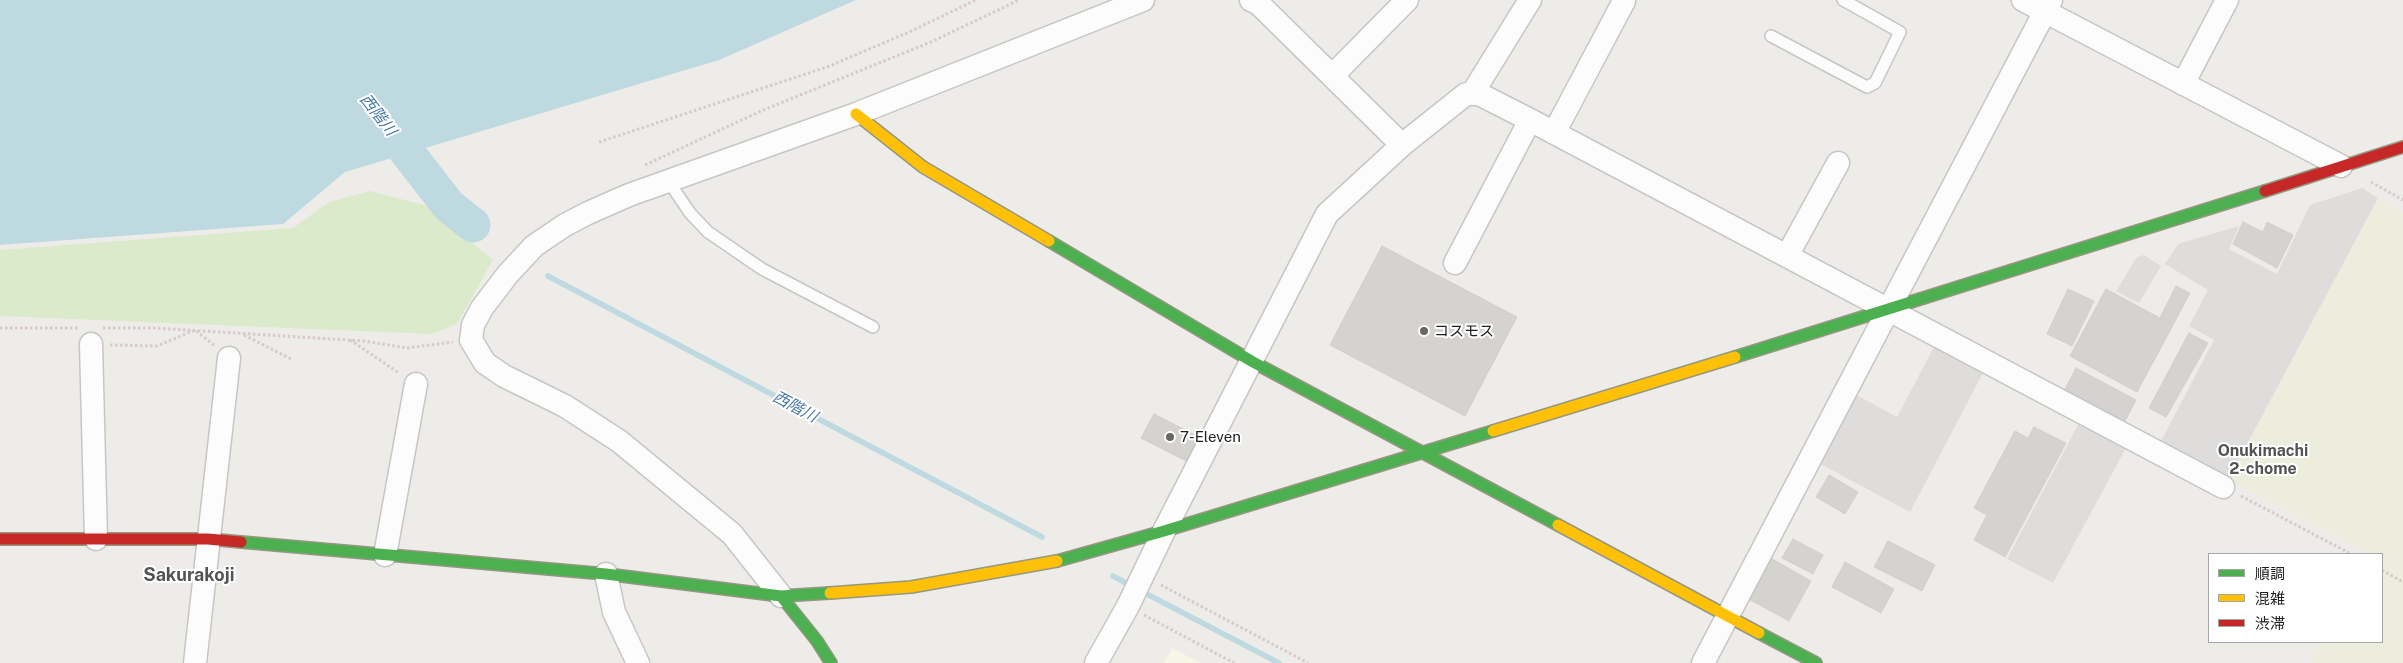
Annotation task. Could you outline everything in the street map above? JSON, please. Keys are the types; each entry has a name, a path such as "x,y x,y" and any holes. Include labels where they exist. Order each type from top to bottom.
{"street":[{"path":"831,663 817,641 732,534 619,441 565,406 504,376 485,363 470,340 473,325 482,308 508,274 534,246 588,213 629,195 856,114 1143,0"},
{"path":"1252,0 1259,4 1402,145"},
{"path":"1332,76 1407,0"},
{"path":"1472,94 1530,0"},
{"path":"2023,0 2048,6 2184,84 2341,166"},
{"path":"2184,84 2227,0"},
{"path":"1554,133 1624,1"},
{"path":"1703,663 2048,6"},
{"path":"1096,663 1128,606 1164,531 1253,362 1327,214 1402,145 1466,94 1480,94 2223,486"},
{"path":"856,114 923,166 1253,362 1816,663"},
{"path":"1455,263 1530,120"},
{"path":"0,539 208,539 606,574 781,596 911,587 1044,565 1164,531 1419,451 1888,310 2403,147"},
{"path":"1787,256 1838,163"},
{"path":"91,333 96,539"},
{"path":"195,663 229,358"},
{"path":"385,555 416,384"},
{"path":"606,574 614,612 638,663"}],"lane":[{"path":"1770,36 1867,87 1874,83 1900,32 1843,0"},
{"path":"669,182 690,214 708,232 762,269 873,327"}],"path":[{"path":"599,142 827,67 907,34 976,0"},
{"path":"642,167 761,111 931,42 1019,0"},
{"path":"0,328 91,333 195,330 350,340 407,348 470,340"},
{"path":"91,333 157,346 195,330"},
{"path":"242,333 293,360"},
{"path":"350,340 416,384"},
{"path":"2223,486 2349,553"},
{"path":"2383,571 2403,582"},
{"path":"1143,575 1308,663"},
{"path":"1128,606 1234,663"}],"shaded area":[{"path":"2362,188 2378,198 2228,480 2160,443 2214,340 2189,326 2208,290 2165,264 2178,244 2239,226 2229,249 2277,274 2310,205"},
{"path":"2378,198 2403,212 2403,663 2311,663 2321,643 2383,643 2383,553 2368,553 2228,480"},
{"path":"2144,255 2161,266 2139,303 2116,291 2137,257"},
{"path":"1935,345 1984,371 1910,512 1817,462 1853,393 1897,417"},
{"path":"2079,423 2126,448 2053,583 2007,559"},
{"path":"1172,648 1201,663 1164,663"}],"green space":[{"path":"370,191 428,206 493,260 457,324 432,334 0,316 0,250 293,228 329,202"}],"water":[{"path":"0,0 856,0 719,60 345,172 283,224 0,245"}],"building":[{"path":"2243,222 2263,232 2267,222 2293,235 2277,268 2233,244"},
{"name":"コスモス","path":"1382,246 1517,317 1465,416 1330,345"},
{"path":"2176,286 2190,293 2173,325 2160,318"},
{"path":"2068,289 2094,301 2072,346 2047,334"},
{"path":"2106,289 2173,325 2137,392 2070,356"},
{"path":"2189,333 2208,343 2166,417 2149,408"},
{"path":"2076,368 2136,400 2123,425 2063,393"},
{"name":"7-Eleven","path":"1154,414 1199,437 1186,461 1141,438"},
{"path":"2034,427 2066,443 2005,557 1974,540 1987,515 1974,508 2015,431 2028,438"},
{"path":"1829,475 1858,492 1845,514 1816,497"},
{"path":"1793,539 1823,555 1813,574 1782,558"},
{"path":"1888,541 1935,565 1922,591 1874,567"},
{"path":"1767,556 1811,581 1789,621 1745,597"},
{"path":"1845,562 1894,589 1881,613 1832,587"}],"waterway":[{"name":"西階川","path":"378,115 449,206 473,225"},
{"name":"西階川","path":"548,276 1042,537"},
{"path":"1113,576 1126,583"},
{"path":"1141,591 1279,663"}],"traffic: fast":[{"path":"1735,357 2265,191"},
{"path":"1049,241 1253,362 1558,525"},
{"path":"1057,561 1164,531 1493,431"},
{"path":"241,542 606,574 781,596 830,593"},
{"path":"781,596 817,641 831,663"},
{"path":"1759,633 1816,663"}],"traffic: slow":[{"path":"856,114 923,167 1049,241"},
{"path":"1493,431 1735,357"},
{"path":"1558,525 1759,633"},
{"path":"830,593 911,587 1057,561"}],"traffic: jam":[{"path":"2265,191 2403,147"},
{"path":"0,539 208,539 241,542"}],"place":[{"name":"コスモス","path":"1424,331"},
{"name":"7-Eleven","path":"1170,437"}],"district":[{"name":"Onukimachi 2-chome","path":"2263,460"},
{"name":"Sakurakoji","path":"189,575"}]}
